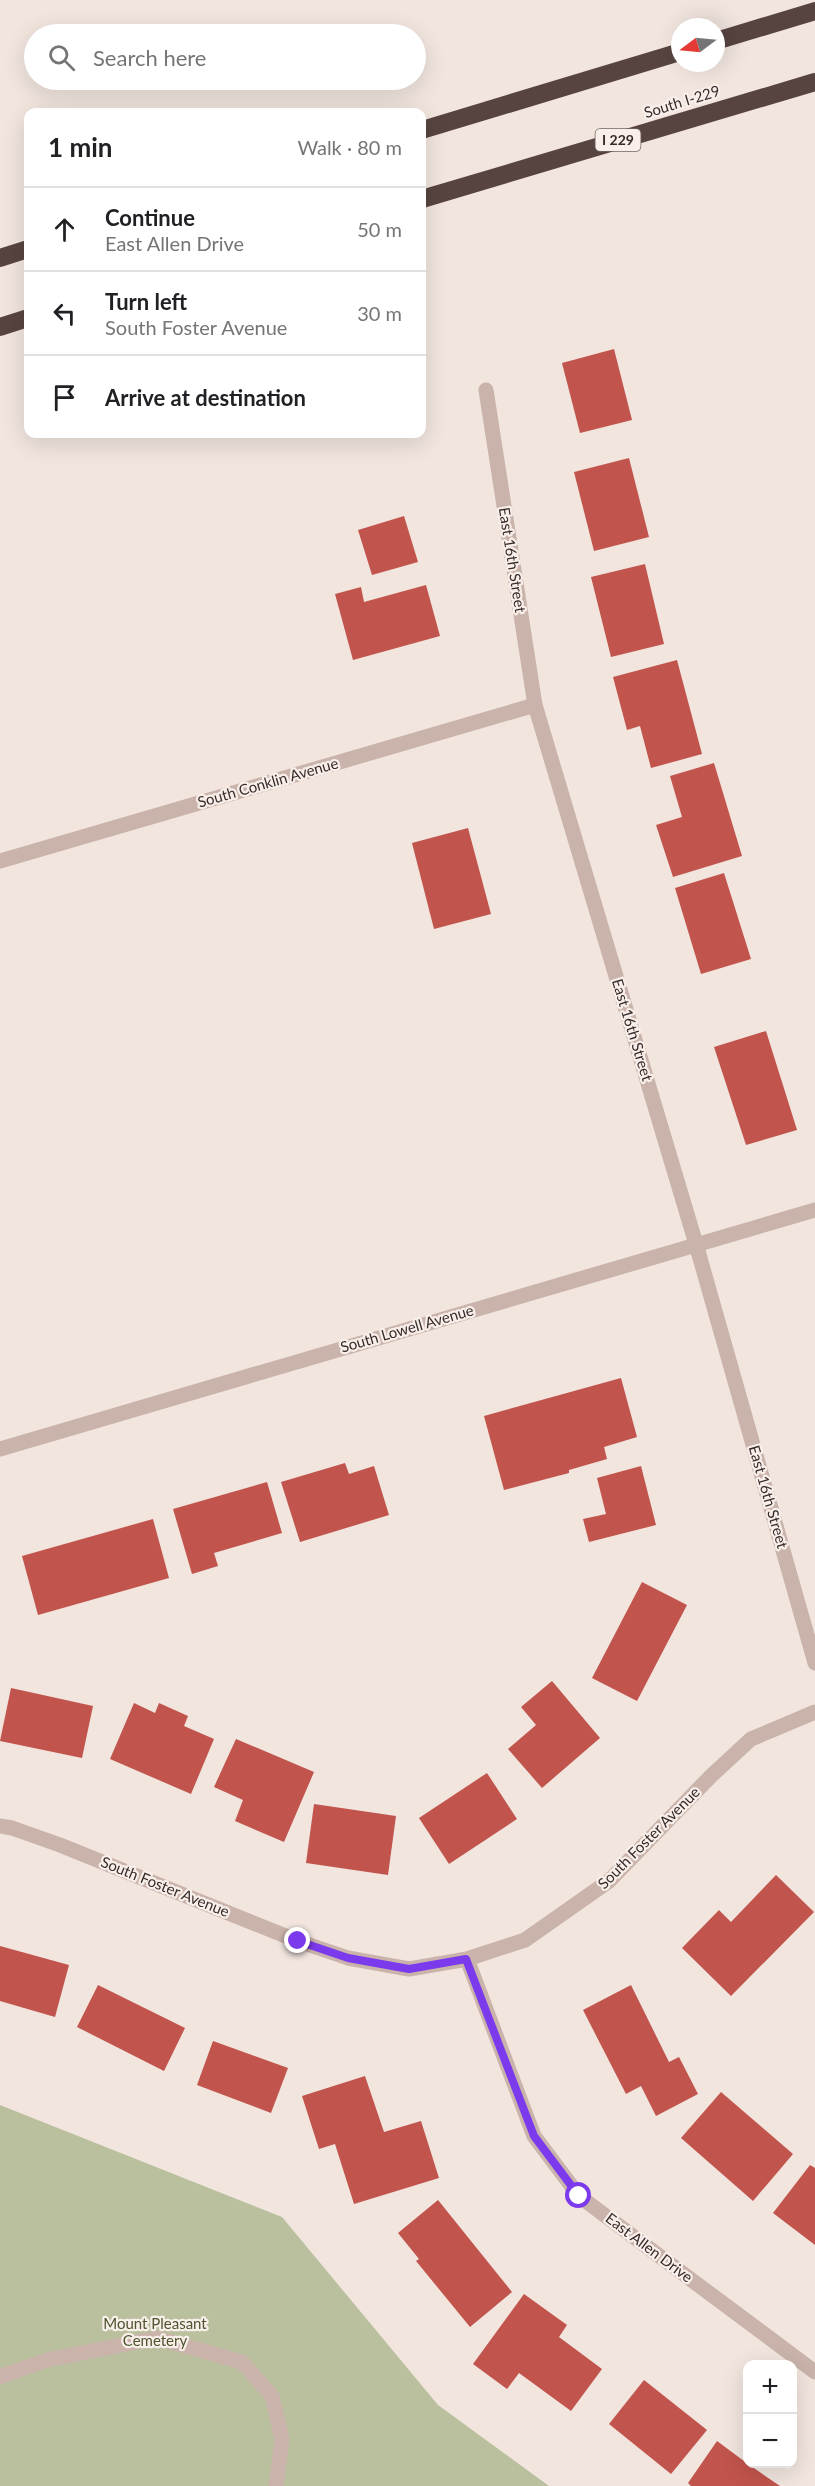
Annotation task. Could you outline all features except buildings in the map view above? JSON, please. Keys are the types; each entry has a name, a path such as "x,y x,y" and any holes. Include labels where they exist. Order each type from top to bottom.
{"highway":[{"path":"725,38 815,10"},
{"path":"426,129 671,54"},
{"name":"South I-229","path":"426,199 815,82"},
{"path":"0,258 24,250"},
{"path":"0,327 24,319"}],"street":[{"name":"East 16th Street","path":"486,390 535,705 696,1244 815,1662"},
{"name":"South Conklin Avenue","path":"0,861 535,705"},
{"name":"South Lowell Avenue","path":"0,1449 815,1210"},
{"name":"South Foster Avenue","path":"0,1826 60,1845 298,1941 348,1958 409,1969 466,1959 525,1940 609,1881 711,1776 751,1739 815,1712"},
{"name":"East Allen Drive","path":"466,1959 534,2136 579,2196 815,2372"},
{"path":"0,2377 47,2360 157,2338 242,2362 272,2396 282,2439 276,2486"}],"green space":[{"name":"Mount Pleasant Cemetery","path":"0,2105 282,2217 438,2405 549,2486 0,2486"}],"route":[{"path":"298,1941 348,1958 409,1969 466,1959 534,2136 579,2196"}]}
